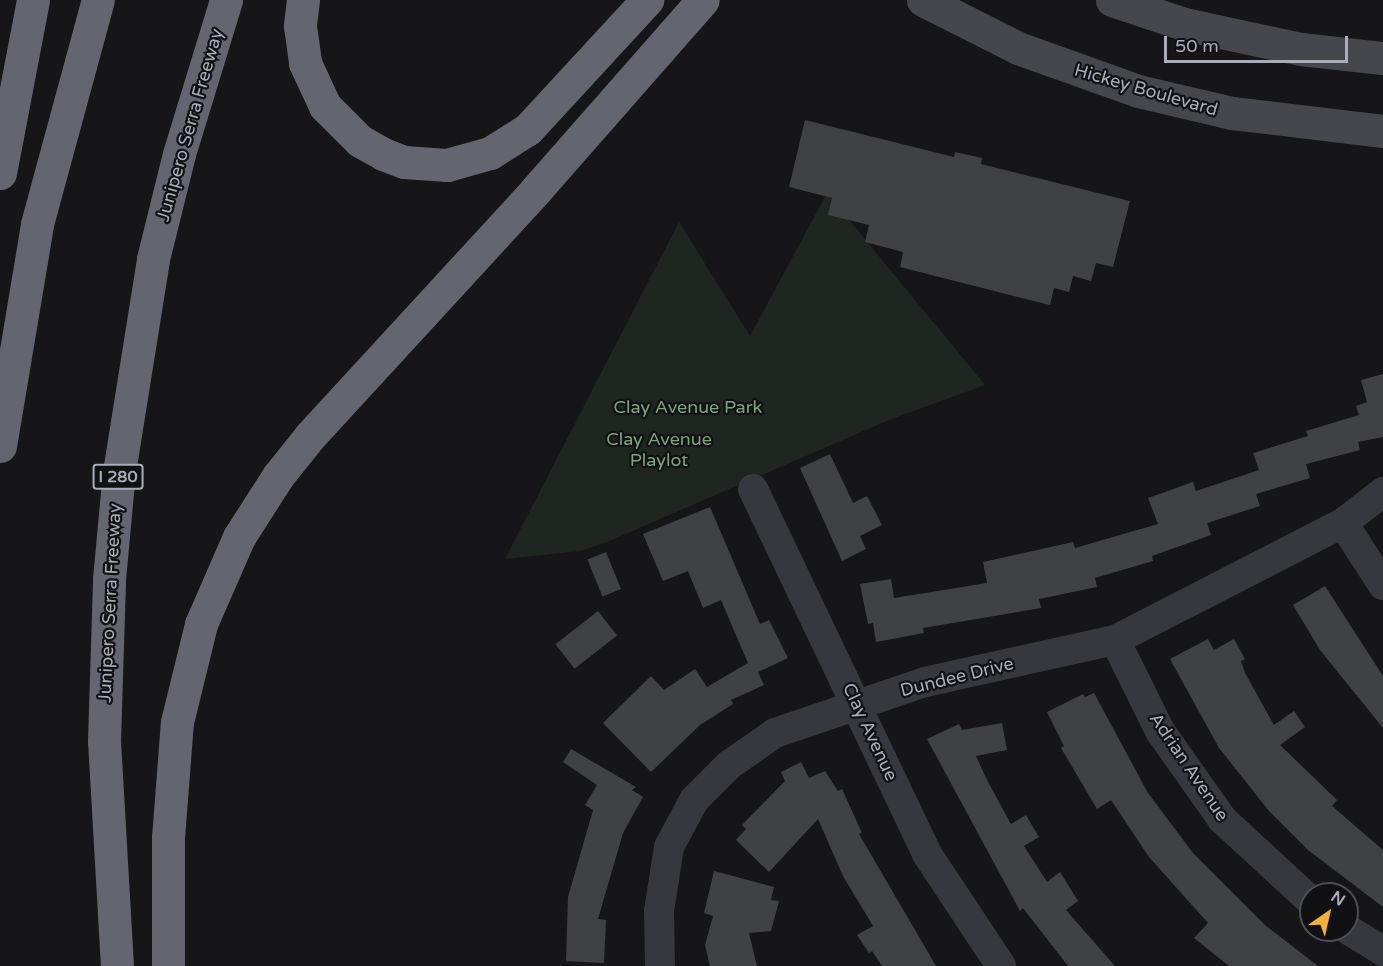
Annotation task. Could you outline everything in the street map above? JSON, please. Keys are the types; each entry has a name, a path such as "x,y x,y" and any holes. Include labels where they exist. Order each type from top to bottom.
{"highway":[{"path":"0,173 33,0"},
{"path":"0,447 37,225 99,0"},
{"name":"Junipero Serra Freeway","path":"117,966 104,741 109,579 119,472 153,259 182,144 226,0"},
{"path":"303,0 300,26 305,63 325,106 341,124 375,149 404,162 426,165 470,161 510,143 545,111 647,0"},
{"path":"608,40 634,0"},
{"path":"168,966 168,837 177,722 201,624 239,537 278,476 310,436 535,191 703,0"}],"main road":[{"name":"Hickey Boulevard","path":"923,0 1018,48 1130,89 1232,113 1383,131"},
{"path":"1112,0 1184,24 1269,42 1383,58"}],"street":[{"name":"Clay Avenue","path":"753,489 927,854 1001,966"},
{"name":"Dundee Drive","path":"660,966 659,911 669,847 693,800 729,765 775,733 925,682 1115,640 1344,523 1383,492"},
{"path":"1344,523 1383,585"},
{"name":"Adrian Avenue","path":"1115,640 1160,730 1222,819 1299,890"},
{"path":"1359,936 1383,951"}],"green space":[{"name":"Clay Avenue Park","path":"827,193 985,385 889,420 607,542 580,551 505,559 679,222 750,336"}],"building":[{"path":"805,120 954,157 955,152 982,158 981,164 1130,201 1113,267 1096,263 1091,281 1073,276 1069,292 1054,288 1050,305 900,267 903,252 865,242 869,225 828,215 832,198 789,187"},
{"path":"1383,374 1383,437 1358,442 1360,450 1306,464 1310,478 1256,494 1260,506 1207,523 1211,535 1152,556 1153,561 1095,578 1097,587 1039,599 1041,608 923,628 924,633 876,642 873,623 868,624 860,584 891,579 894,598 987,583 983,562 1073,542 1075,548 1158,524 1148,498 1193,482 1196,491 1259,470 1253,453 1308,436 1306,431 1359,415 1356,406 1367,402 1361,380"},
{"path":"830,454 853,503 867,496 882,525 860,536 866,549 842,561 800,468"},
{"path":"710,507 760,624 769,620 788,658 758,672 764,685 731,700 733,704 700,725 651,772 603,723 651,676 664,690 695,669 707,687 748,663 721,600 703,608 688,571 663,581 643,534"},
{"path":"606,552 621,589 602,597 587,559"},
{"path":"1325,586 1383,676 1383,728 1320,650 1293,605"},
{"path":"598,611 617,635 575,669 555,644"},
{"path":"1208,639 1214,650 1234,639 1245,659 1241,661 1245,673 1274,725 1294,711 1305,727 1280,745 1337,800 1332,806 1383,850 1383,907 1359,889 1359,882 1350,882 1308,850 1269,811 1219,748 1170,659"},
{"path":"1094,693 1148,793 1193,853 1266,926 1318,966 1229,966 1194,938 1208,923 1149,857 1111,800 1097,809 1061,748 1064,746 1047,712 1083,694 1085,697"},
{"path":"1002,723 1007,750 976,756 988,782 1011,824 1026,815 1039,837 1024,846 1047,882 1060,872 1078,901 1066,910 1115,966 1068,966 1023,908 1020,911 927,739 959,724 962,730"},
{"path":"571,749 636,787 632,790 643,797 623,833 598,919 606,920 604,963 566,961 568,897 593,810 585,805 597,785 563,762"},
{"path":"801,762 809,778 825,771 838,791 842,789 862,833 859,834 936,966 882,966 872,951 869,953 857,935 873,926 843,876 818,819 769,872 736,840 746,829 742,825 785,781 781,772"},
{"path":"714,871 774,887 771,900 779,901 771,931 749,933 757,966 710,966 705,945 713,916 704,913"}],"park label":[{"name":"Clay Avenue Playlot","path":"659,450"}]}
